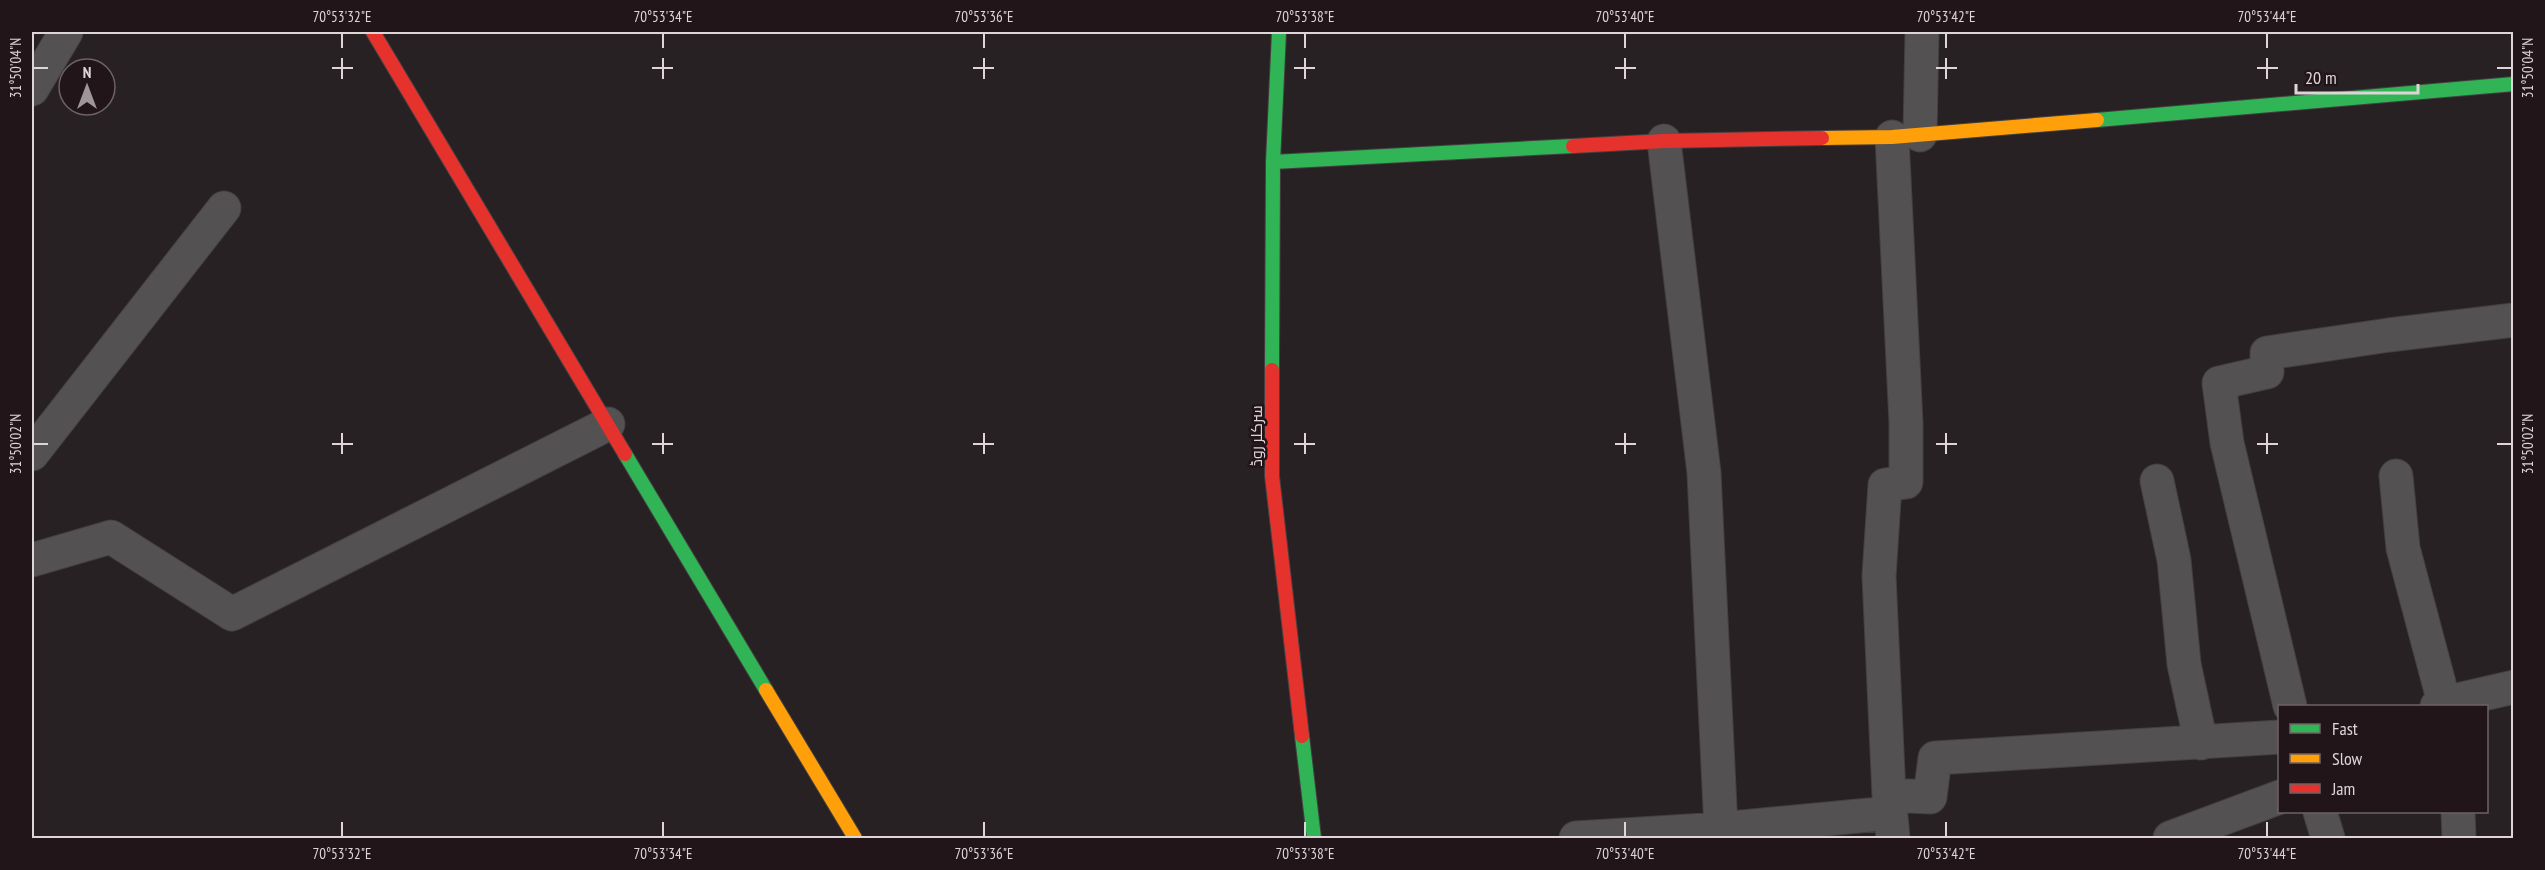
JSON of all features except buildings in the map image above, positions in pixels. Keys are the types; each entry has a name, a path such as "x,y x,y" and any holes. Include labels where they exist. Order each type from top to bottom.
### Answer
{"street":[{"path":"32,89 66,32"},
{"path":"373,32 855,838"},
{"name":"سرکلر روڈ","path":"1279,32 1274,162 1272,476 1314,838"},
{"path":"1890,815 1880,565 1885,485 1906,482 1906,136 1922,32"},
{"path":"1274,162 1665,141 1906,136 2514,84"},
{"path":"1665,141 1704,473 1721,830"},
{"path":"32,454 224,208"},
{"path":"2290,705 2227,442 2220,383 2267,372 2267,353 2389,335 2514,321"},
{"path":"32,560 111,537 232,614 608,424"},
{"path":"2396,476 2403,548 2442,705 2514,687"},
{"path":"2157,481 2174,560 2184,664 2201,743"},
{"path":"1576,838 1668,836 1890,815 1930,797 1935,758 2278,737"},
{"path":"2170,838 2278,798"},
{"path":"2458,813 2459,838"}],"traffic: fast":[{"path":"1272,370 1273,162 1279,32"},
{"path":"2097,120 2514,84"},
{"path":"1273,162 1573,146"},
{"path":"625,454 766,690"},
{"path":"1302,736 1314,838"}],"traffic: slow":[{"path":"1822,138 1892,137 2097,120"},
{"path":"766,690 855,838"}],"traffic: jam":[{"path":"373,32 625,454"},
{"path":"1573,146 1664,141 1822,138"},
{"path":"1272,370 1272,476 1302,736"}]}
